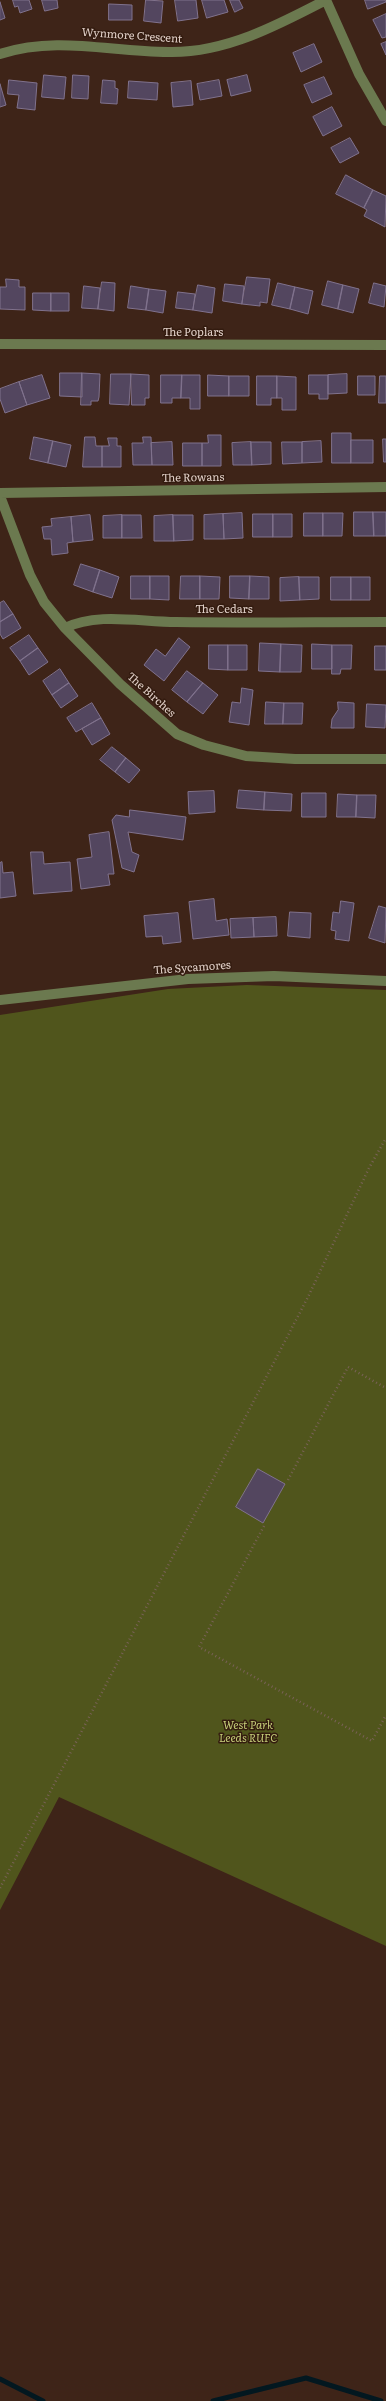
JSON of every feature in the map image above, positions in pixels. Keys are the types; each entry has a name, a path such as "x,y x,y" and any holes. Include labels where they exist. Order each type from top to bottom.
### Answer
{"street":[{"name":"Wynmore Crescent","path":"0,54 40,46 72,44 171,52 195,51 255,35 326,0"},
{"path":"326,0 359,74 386,121"},
{"name":"The Poplars","path":"0,344 386,346"},
{"name":"The Rowans","path":"0,494 386,487"},
{"name":"The Birches","path":"0,494 30,575 44,602 65,628 158,718 177,734 204,745 246,756 295,759 386,759"},
{"name":"The Cedars","path":"65,628 79,621 99,620 175,622 386,622"},
{"name":"The Sycamores","path":"0,1000 196,979 274,976 386,981"}],"path":[{"path":"0,1888 308,1297 369,1168 386,1138"},
{"path":"288,1480 348,1367 386,1388"},
{"path":"264,1526 199,1647 372,1741 386,1715"}],"green space":[{"name":"West Park Leeds RUFC","path":"247,985 386,990 386,1946 59,1797 0,1910 0,1015 168,989"}],"building":[{"path":"13,0 29,0 32,9 20,13 18,6 15,7"},
{"path":"42,0 57,0 58,8 45,11"},
{"path":"146,0 163,1 161,23 144,21"},
{"path":"175,0 196,0 198,18 178,21"},
{"path":"202,0 224,0 228,12 207,18"},
{"path":"230,0 239,0 243,8 235,12"},
{"path":"365,0 385,0 386,2 368,9"},
{"path":"0,2 5,18 0,20"},
{"path":"109,4 132,5 132,20 109,20"},
{"path":"386,14 386,37 382,38 373,20"},
{"path":"386,42 386,55 381,44"},
{"path":"314,44 322,62 301,72 293,53"},
{"path":"44,75 66,77 64,99 42,97"},
{"path":"73,75 89,76 88,99 72,98"},
{"path":"247,75 251,91 231,96 227,80"},
{"path":"324,77 332,94 312,103 304,85"},
{"path":"9,80 37,83 35,110 17,108 19,95 8,94"},
{"path":"103,80 115,81 115,88 118,89 117,104 101,103"},
{"path":"219,80 222,96 200,100 197,84"},
{"path":"129,81 158,83 157,100 128,98"},
{"path":"191,81 193,105 173,107 171,83"},
{"path":"0,84 6,105 0,107"},
{"path":"332,107 342,126 323,136 313,117"},
{"path":"350,138 359,153 340,163 331,148"},
{"path":"346,175 373,190 364,208 336,194"},
{"path":"373,190 386,196 385,227 364,216 367,210 364,208"},
{"path":"247,277 270,279 267,303 260,302 260,306 242,304"},
{"path":"6,279 19,280 19,287 25,287 25,310 0,309 0,287 6,287"},
{"path":"328,281 343,285 338,309 322,305"},
{"path":"102,282 115,283 114,311 98,309"},
{"path":"278,283 295,287 290,309 272,305"},
{"path":"374,283 386,286 384,307 369,303"},
{"path":"225,284 244,286 242,304 223,301"},
{"path":"198,285 215,288 212,313 193,310"},
{"path":"343,285 359,289 353,313 338,309"},
{"path":"84,286 100,288 98,309 82,308"},
{"path":"131,286 149,289 146,310 128,308"},
{"path":"295,287 313,291 308,314 290,309"},
{"path":"149,289 166,291 163,313 146,310"},
{"path":"178,292 195,294 193,310 176,308"},
{"path":"33,293 51,293 51,311 33,310"},
{"path":"51,293 69,293 69,311 51,311"},
{"path":"60,373 82,373 82,397 60,396"},
{"path":"82,373 100,374 98,401 91,401 91,405 81,405"},
{"path":"111,374 131,374 129,405 110,404"},
{"path":"131,374 149,375 149,398 145,398 145,405 132,405"},
{"path":"347,374 347,393 328,394 328,375"},
{"path":"42,375 50,398 27,405 19,382"},
{"path":"161,375 182,375 181,398 172,398 172,403 161,403"},
{"path":"182,375 200,375 200,409 190,409 190,398 181,398"},
{"path":"208,375 229,376 229,396 208,396"},
{"path":"309,375 328,375 328,399 319,399 319,394 309,394"},
{"path":"229,376 249,376 249,396 229,396"},
{"path":"257,376 277,376 277,398 271,398 271,405 257,405"},
{"path":"277,376 296,377 296,410 282,410 282,398 277,398"},
{"path":"358,376 375,376 375,395 358,395"},
{"path":"380,376 386,376 386,403 379,403"},
{"path":"19,382 27,405 5,413 0,399 0,389"},
{"path":"332,433 351,433 351,463 332,463"},
{"path":"208,435 221,435 221,466 202,466 202,443 208,443"},
{"path":"34,437 53,441 48,463 30,459"},
{"path":"85,437 95,437 96,446 102,446 102,467 83,467"},
{"path":"143,437 151,437 152,465 133,465 132,443 143,443"},
{"path":"108,438 117,438 117,446 121,446 121,467 102,467 102,446 109,446"},
{"path":"383,439 386,439 386,462 384,462"},
{"path":"351,440 373,440 373,463 351,463"},
{"path":"53,441 71,445 66,467 48,463"},
{"path":"321,441 322,462 302,463 302,442"},
{"path":"172,442 173,465 152,465 151,443"},
{"path":"251,442 271,442 271,464 252,465"},
{"path":"251,442 252,465 233,465 232,443"},
{"path":"282,442 302,442 302,463 283,464"},
{"path":"183,443 202,443 202,466 183,466"},
{"path":"354,512 373,512 374,536 354,536"},
{"path":"373,512 386,512 386,536 374,536"},
{"path":"242,513 243,538 224,539 223,514"},
{"path":"304,513 323,513 323,536 304,536"},
{"path":"323,513 343,513 342,536 323,536"},
{"path":"223,514 224,539 204,539 204,515"},
{"path":"253,514 273,514 273,537 253,537"},
{"path":"273,514 292,514 292,537 273,537"},
{"path":"90,515 93,540 73,542 71,517"},
{"path":"122,515 122,538 103,538 103,516"},
{"path":"122,515 141,515 142,538 122,538"},
{"path":"173,515 174,541 154,541 154,516"},
{"path":"173,515 193,515 193,540 174,541"},
{"path":"71,517 73,542 67,543 68,553 52,555 51,539 44,539 42,527 52,526 51,519"},
{"path":"81,564 100,570 93,592 74,585"},
{"path":"100,570 119,577 112,598 93,592"},
{"path":"131,576 150,576 150,599 131,599"},
{"path":"150,576 169,576 169,600 150,599"},
{"path":"181,576 200,576 200,599 180,599"},
{"path":"200,576 220,577 219,599 200,599"},
{"path":"230,576 250,576 249,599 230,598"},
{"path":"250,576 269,577 269,599 249,599"},
{"path":"299,577 319,577 319,599 300,600"},
{"path":"299,577 300,600 280,601 280,578"},
{"path":"331,577 351,577 351,600 331,600"},
{"path":"351,577 370,577 370,600 351,600"},
{"path":"4,601 13,614 0,622 0,603"},
{"path":"13,614 21,628 3,639 0,634 0,622"},
{"path":"29,635 38,648 20,661 10,648"},
{"path":"179,638 190,647 164,681 144,665 156,649 165,656"},
{"path":"260,643 281,644 280,672 259,671"},
{"path":"281,644 302,645 301,672 280,672"},
{"path":"312,644 332,645 332,669 312,669"},
{"path":"209,645 228,645 228,670 209,669"},
{"path":"228,645 247,645 247,670 228,670"},
{"path":"332,645 352,645 351,669 341,669 340,674 332,674"},
{"path":"375,646 386,646 386,670 375,670"},
{"path":"38,648 48,662 29,675 20,661"},
{"path":"60,669 69,683 52,695 43,681"},
{"path":"187,671 203,683 187,702 172,690"},
{"path":"69,683 78,696 61,708 52,695"},
{"path":"203,683 218,695 203,714 187,702"},
{"path":"242,688 253,690 249,725 229,722 232,702 240,703"},
{"path":"266,702 284,703 283,724 265,724"},
{"path":"338,702 354,703 354,728 331,728 332,719 338,710"},
{"path":"92,703 101,718 76,732 67,718"},
{"path":"284,703 303,703 302,724 283,724"},
{"path":"367,704 386,705 385,728 366,727"},
{"path":"101,718 110,734 92,745 82,729"},
{"path":"112,747 126,758 115,772 100,760"},
{"path":"126,758 140,770 129,783 115,772"},
{"path":"239,790 265,792 264,810 237,808"},
{"path":"214,791 215,812 189,814 188,792"},
{"path":"265,792 292,794 291,811 264,810"},
{"path":"302,793 326,793 326,817 302,817"},
{"path":"338,794 357,795 356,817 337,817"},
{"path":"357,795 376,795 375,818 356,817"},
{"path":"130,810 186,817 183,840 128,832 132,852 139,855 134,872 122,868 112,820 116,815 129,817"},
{"path":"109,832 114,874 108,874 110,885 81,889 77,859 92,857 89,835"},
{"path":"31,852 43,852 44,864 70,862 72,891 34,894"},
{"path":"2,862 3,873 13,872 16,896 0,898 0,863"},
{"path":"214,899 216,921 227,919 229,935 193,939 189,902"},
{"path":"341,901 354,903 349,941 335,939 336,931 331,930 333,912 339,913"},
{"path":"379,906 386,908 385,943 369,938"},
{"path":"290,912 311,913 310,938 288,936"},
{"path":"178,913 181,942 163,944 162,936 146,937 144,916"},
{"path":"276,917 277,936 254,937 253,918"},
{"path":"253,918 254,937 231,938 230,919"},
{"path":"258,1469 285,1484 263,1523 236,1507"}],"waterway":[{"path":"213,2401 306,2378 381,2401"},
{"path":"0,2379 43,2401"}]}
